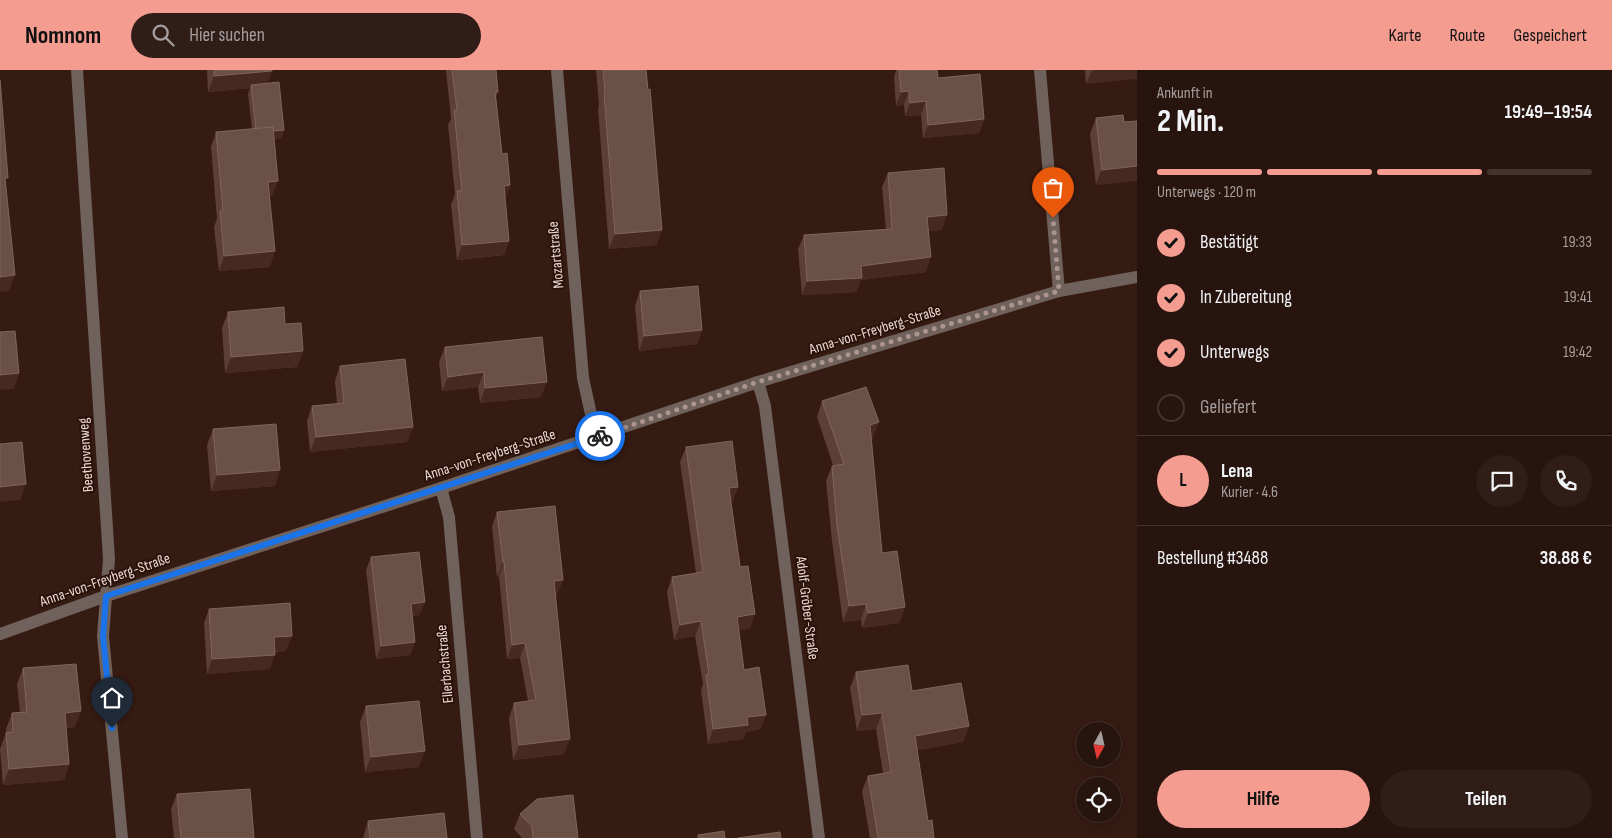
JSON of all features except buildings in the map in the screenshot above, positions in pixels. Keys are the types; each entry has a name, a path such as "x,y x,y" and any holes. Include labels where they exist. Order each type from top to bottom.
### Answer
{"street":[{"name":"Beethovenweg","path":"77,70 109,560 103,636 122,838"},
{"name":"Mozartstraße","path":"557,70 583,378 596,437"},
{"path":"1040,70 1059,291"},
{"name":"Anna-von-Freyberg-Straße","path":"0,634 106,596 441,488 758,382 1059,291 1137,277"},
{"name":"Adolf-Gröber-Straße","path":"758,382 765,406 819,838"},
{"name":"Ellerbachstraße","path":"441,488 448,517 477,838"}],"way so far":[{"path":"600,436 758,382 1059,291 1053,218"}],"route":[{"path":"112,728 103,636 106,596 600,436"}]}
